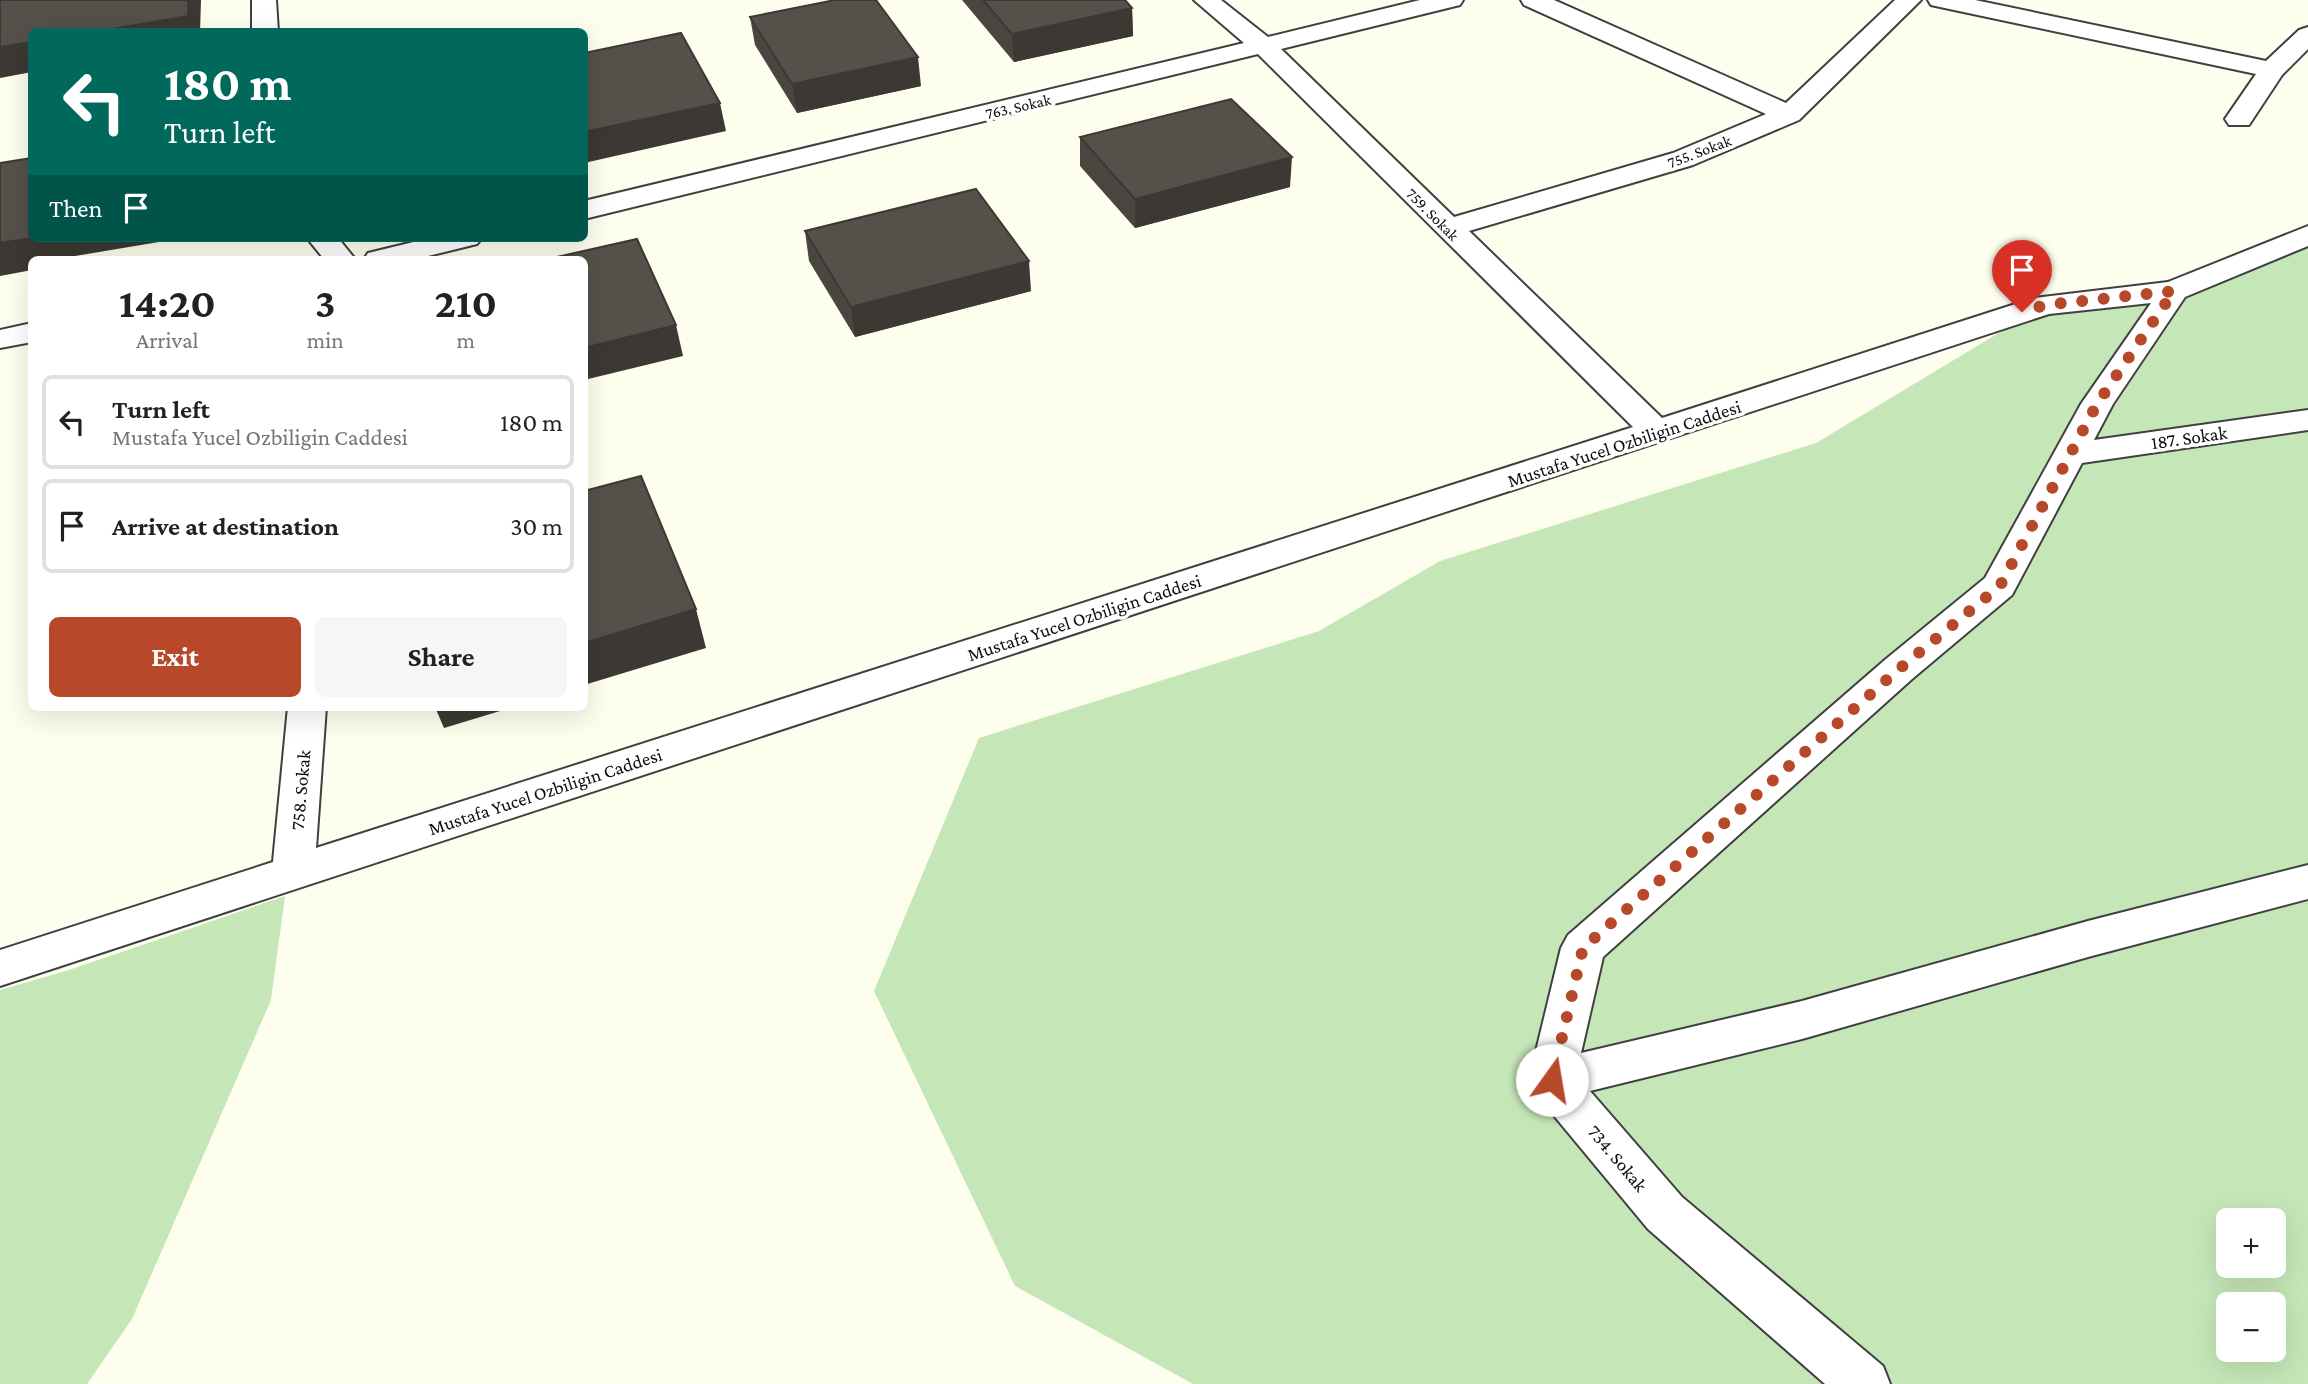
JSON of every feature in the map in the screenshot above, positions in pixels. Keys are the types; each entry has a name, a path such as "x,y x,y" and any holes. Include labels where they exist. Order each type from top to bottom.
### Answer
{"street":[{"path":"264,0 265,28"},
{"name":"759. Sokak","path":"1206,0 1265,47 1658,433"},
{"name":"763. Sokak","path":"588,209 1451,0"},
{"path":"1533,0 1789,114"},
{"name":"755. Sokak","path":"1447,228 1683,159 1789,114 1909,0"},
{"path":"1940,0 2272,70"},
{"path":"2239,119 2272,70 2308,35"},
{"name":"Mustafa Yucel Ozbiligin Caddesi","path":"0,968 1658,433 2045,305 2174,291 2308,235"},
{"path":"326,242 338,256"},
{"path":"392,256 450,242"},
{"path":"2174,291 2097,404 2000,586 1899,669 1583,948 1552,1080 1802,1020 2088,939 2308,882"},
{"path":"0,339 28,333"},
{"name":"187. Sokak","path":"2071,454 2308,420"},
{"name":"758. Sokak","path":"293,873 307,711"},
{"name":"734. Sokak","path":"1552,1080 1665,1213 1864,1384"}],"green space":[{"path":"2308,235 2308,1384 1193,1384 1015,1286 874,991 979,738 1319,631 1440,561 1816,443 2045,305 2174,291"},
{"path":"285,896 271,1000 132,1319 87,1384 0,1384 0,990 69,970"}],"building":[{"path":"0,0 188,0 188,16 118,28 28,28 28,43 0,47"},
{"path":"835,0 876,0 918,57 792,84 750,17"},
{"path":"983,0 1125,0 1132,8 1012,34"},
{"path":"681,33 720,103 588,131 588,52"},
{"path":"1231,99 1292,157 1135,199 1080,137"},
{"path":"28,159 28,239 0,243 0,163"},
{"path":"976,189 1029,261 851,307 805,231"},
{"path":"637,239 676,325 588,347 588,256 561,256"},
{"path":"641,476 696,609 588,642 588,490"}],"route":[{"path":"1552,1080 1583,948 1899,669 2000,586 2097,404 2174,291 2045,305 2022,312"}]}
